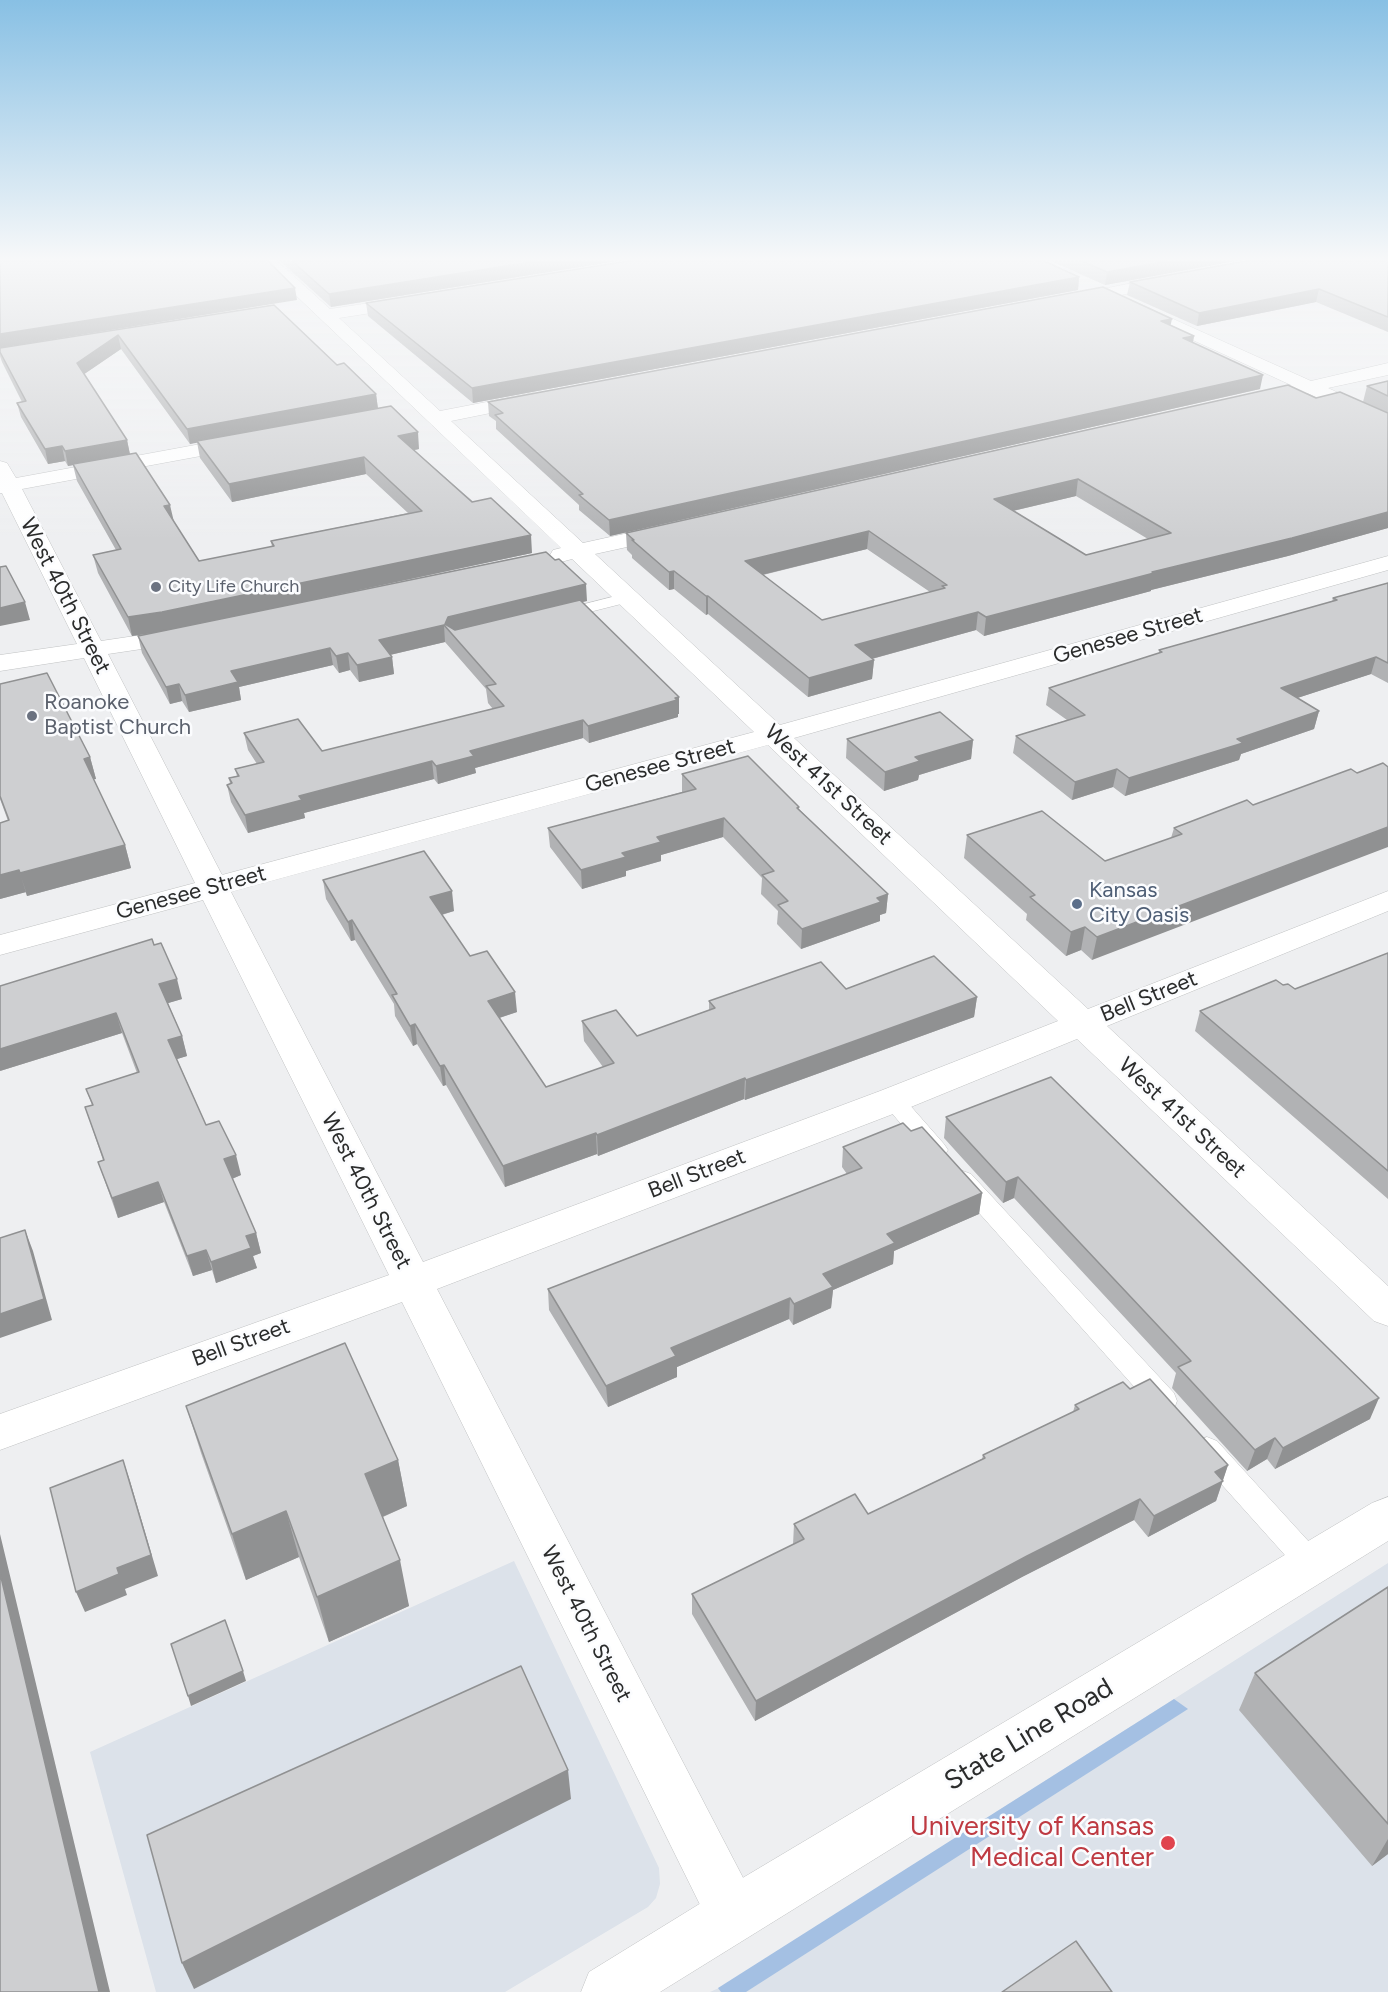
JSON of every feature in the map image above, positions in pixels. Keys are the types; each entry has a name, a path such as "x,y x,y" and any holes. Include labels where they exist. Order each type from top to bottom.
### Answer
{"street":[{"name":"West 41st Street","path":"364,354 421,413 578,552 776,735 1388,1310"},
{"path":"1237,354 1388,423"},
{"path":"1232,404 1388,369"},
{"path":"421,413 547,397"},
{"path":"3,480 263,438"},
{"name":"West 40th Street","path":"3,480 93,651 733,1914"},
{"path":"541,560 695,525"},
{"name":"Genesee Street","path":"0,945 776,735 1388,563"},
{"path":"0,663 93,651 202,632"},
{"name":"Bell Street","path":"0,1432 412,1281 893,1100 1388,900"},
{"name":"State Line Road","path":"609,1992 733,1914 1388,1517"}],"lane":[{"path":"550,616 628,598"},
{"path":"893,1100 1311,1564"}],"shaded area":[{"path":"514,1561 659,1868 660,1884 656,1898 648,1907 505,1992 156,1992 90,1752"},
{"name":"University of Kansas Medical Center","path":"1388,1563 1388,1992 710,1992 721,1987"},
{"path":"1174,1699 1188,1709 746,1992 721,1992 718,1988"}],"building":[{"path":"1,354 90,354 77,363 127,440 65,451 62,446 45,449 17,403 26,401"},
{"path":"132,354 325,354 337,365 344,363 376,394 187,429"},
{"path":"430,354 658,354 472,388"},
{"path":"745,354 1218,354 1263,375 609,520 579,495 583,494 495,415 503,413 488,402"},
{"path":"1388,381 1388,396 1367,386"},
{"path":"1288,385 1316,398 1340,392 1388,413 1388,512 986,617 978,612 855,645 874,660 809,678 708,596 674,571 669,572 626,533","holes":["1078,479 1171,533 1086,555 994,499","869,531 947,585 942,586 945,588 822,620 745,561"]},
{"path":"391,406 418,432 398,436 472,502 491,498 531,535 162,612 128,617 93,555 121,549 73,464 136,453 170,505 164,506 199,561 274,546 271,541 422,511 364,457 229,484 197,441"},
{"path":"546,552 555,560 559,559 586,584 448,617 445,624 455,630 580,600 679,697 675,698 677,700 588,726 583,720 470,751 474,756 436,766 432,761 299,796 302,800 245,815 227,785 232,783 229,778 239,776 235,769 264,762 244,733 298,719 322,751 504,706 486,686 496,684 444,625 379,640 392,657 357,665 348,653 336,656 330,648 231,671 238,682 185,695 179,684 166,687 138,636"},
{"path":"6,566 25,602 0,608 0,567"},
{"path":"1388,583 1388,663 1376,657 1281,688 1319,711 1237,739 1243,743 1129,778 1117,769 1075,782 1016,736 1085,715 1049,688 1162,652 1159,650 1337,600 1333,598"},
{"path":"47,673 90,757 84,759 125,845 20,873 19,870 0,875 0,823 9,820 0,796 0,684"},
{"path":"940,712 973,740 915,757 920,761 885,772 847,739"},
{"path":"748,756 799,807 797,808 888,894 877,898 881,902 802,929 778,905 788,901 762,875 774,871 724,818 657,837 661,842 622,853 626,857 581,870 548,828 696,789 682,774"},
{"path":"1383,763 1388,767 1388,827 1097,937 1085,927 1071,932 1030,897 1035,895 967,835 1042,811 1105,861 1182,834 1174,828 1247,800 1253,805 1351,769 1357,773"},
{"path":"424,851 452,891 430,897 470,956 487,951 515,992 488,1001 546,1087 614,1063 582,1021 616,1010 637,1036 715,1008 709,1001 821,962 846,989 934,956 977,997 746,1080 745,1078 597,1135 596,1133 503,1166 444,1065 440,1066 415,1024 410,1026 392,995 397,994 352,920 348,922 323,880"},
{"path":"152,939 154,945 161,943 177,979 159,984 182,1036 168,1040 206,1125 219,1121 236,1155 224,1159 256,1233 246,1236 251,1248 211,1262 206,1250 187,1256 158,1182 112,1198 98,1162 104,1160 85,1107 93,1105 86,1089 139,1072 116,1013 0,1049 0,986"},
{"path":"1388,953 1388,1171 1200,1011 1276,980 1295,989"},
{"path":"1051,1077 1379,1398 1283,1448 1275,1438 1255,1450 1178,1367 1191,1361 1018,1177 1006,1182 946,1117"},
{"path":"903,1123 911,1131 922,1127 982,1193 887,1234 895,1243 823,1274 833,1287 794,1304 790,1298 671,1348 676,1356 606,1386 548,1289 862,1168 843,1147"},
{"path":"25,1230 44,1299 0,1314 0,1238"},
{"path":"345,1343 398,1460 365,1474 400,1560 317,1597 286,1511 232,1534 186,1406"},
{"path":"1150,1379 1228,1465 1215,1472 1223,1481 1154,1516 1140,1499 1027,1556 756,1701 692,1594 804,1539 794,1524 855,1494 868,1514 985,1458 983,1455 1079,1409 1075,1405 1123,1382 1130,1389"},
{"path":"123,1460 151,1555 117,1568 119,1574 76,1592 50,1488"},
{"path":"0,1573 99,1992 0,1992"},
{"path":"1388,1587 1388,1824 1255,1673"},
{"path":"225,1620 243,1671 188,1696 171,1644"},
{"path":"521,1666 568,1770 182,1963 147,1835"},
{"path":"1076,1941 1112,1992 1002,1992"}],"place":[{"name":"City Life Church","path":"156,587"},
{"name":"Roanoke Baptist Church","path":"32,716"},
{"name":"Kansas City Oasis","path":"1077,904"},
{"name":"University of Kansas Medical Center","path":"1168,1843"}]}
